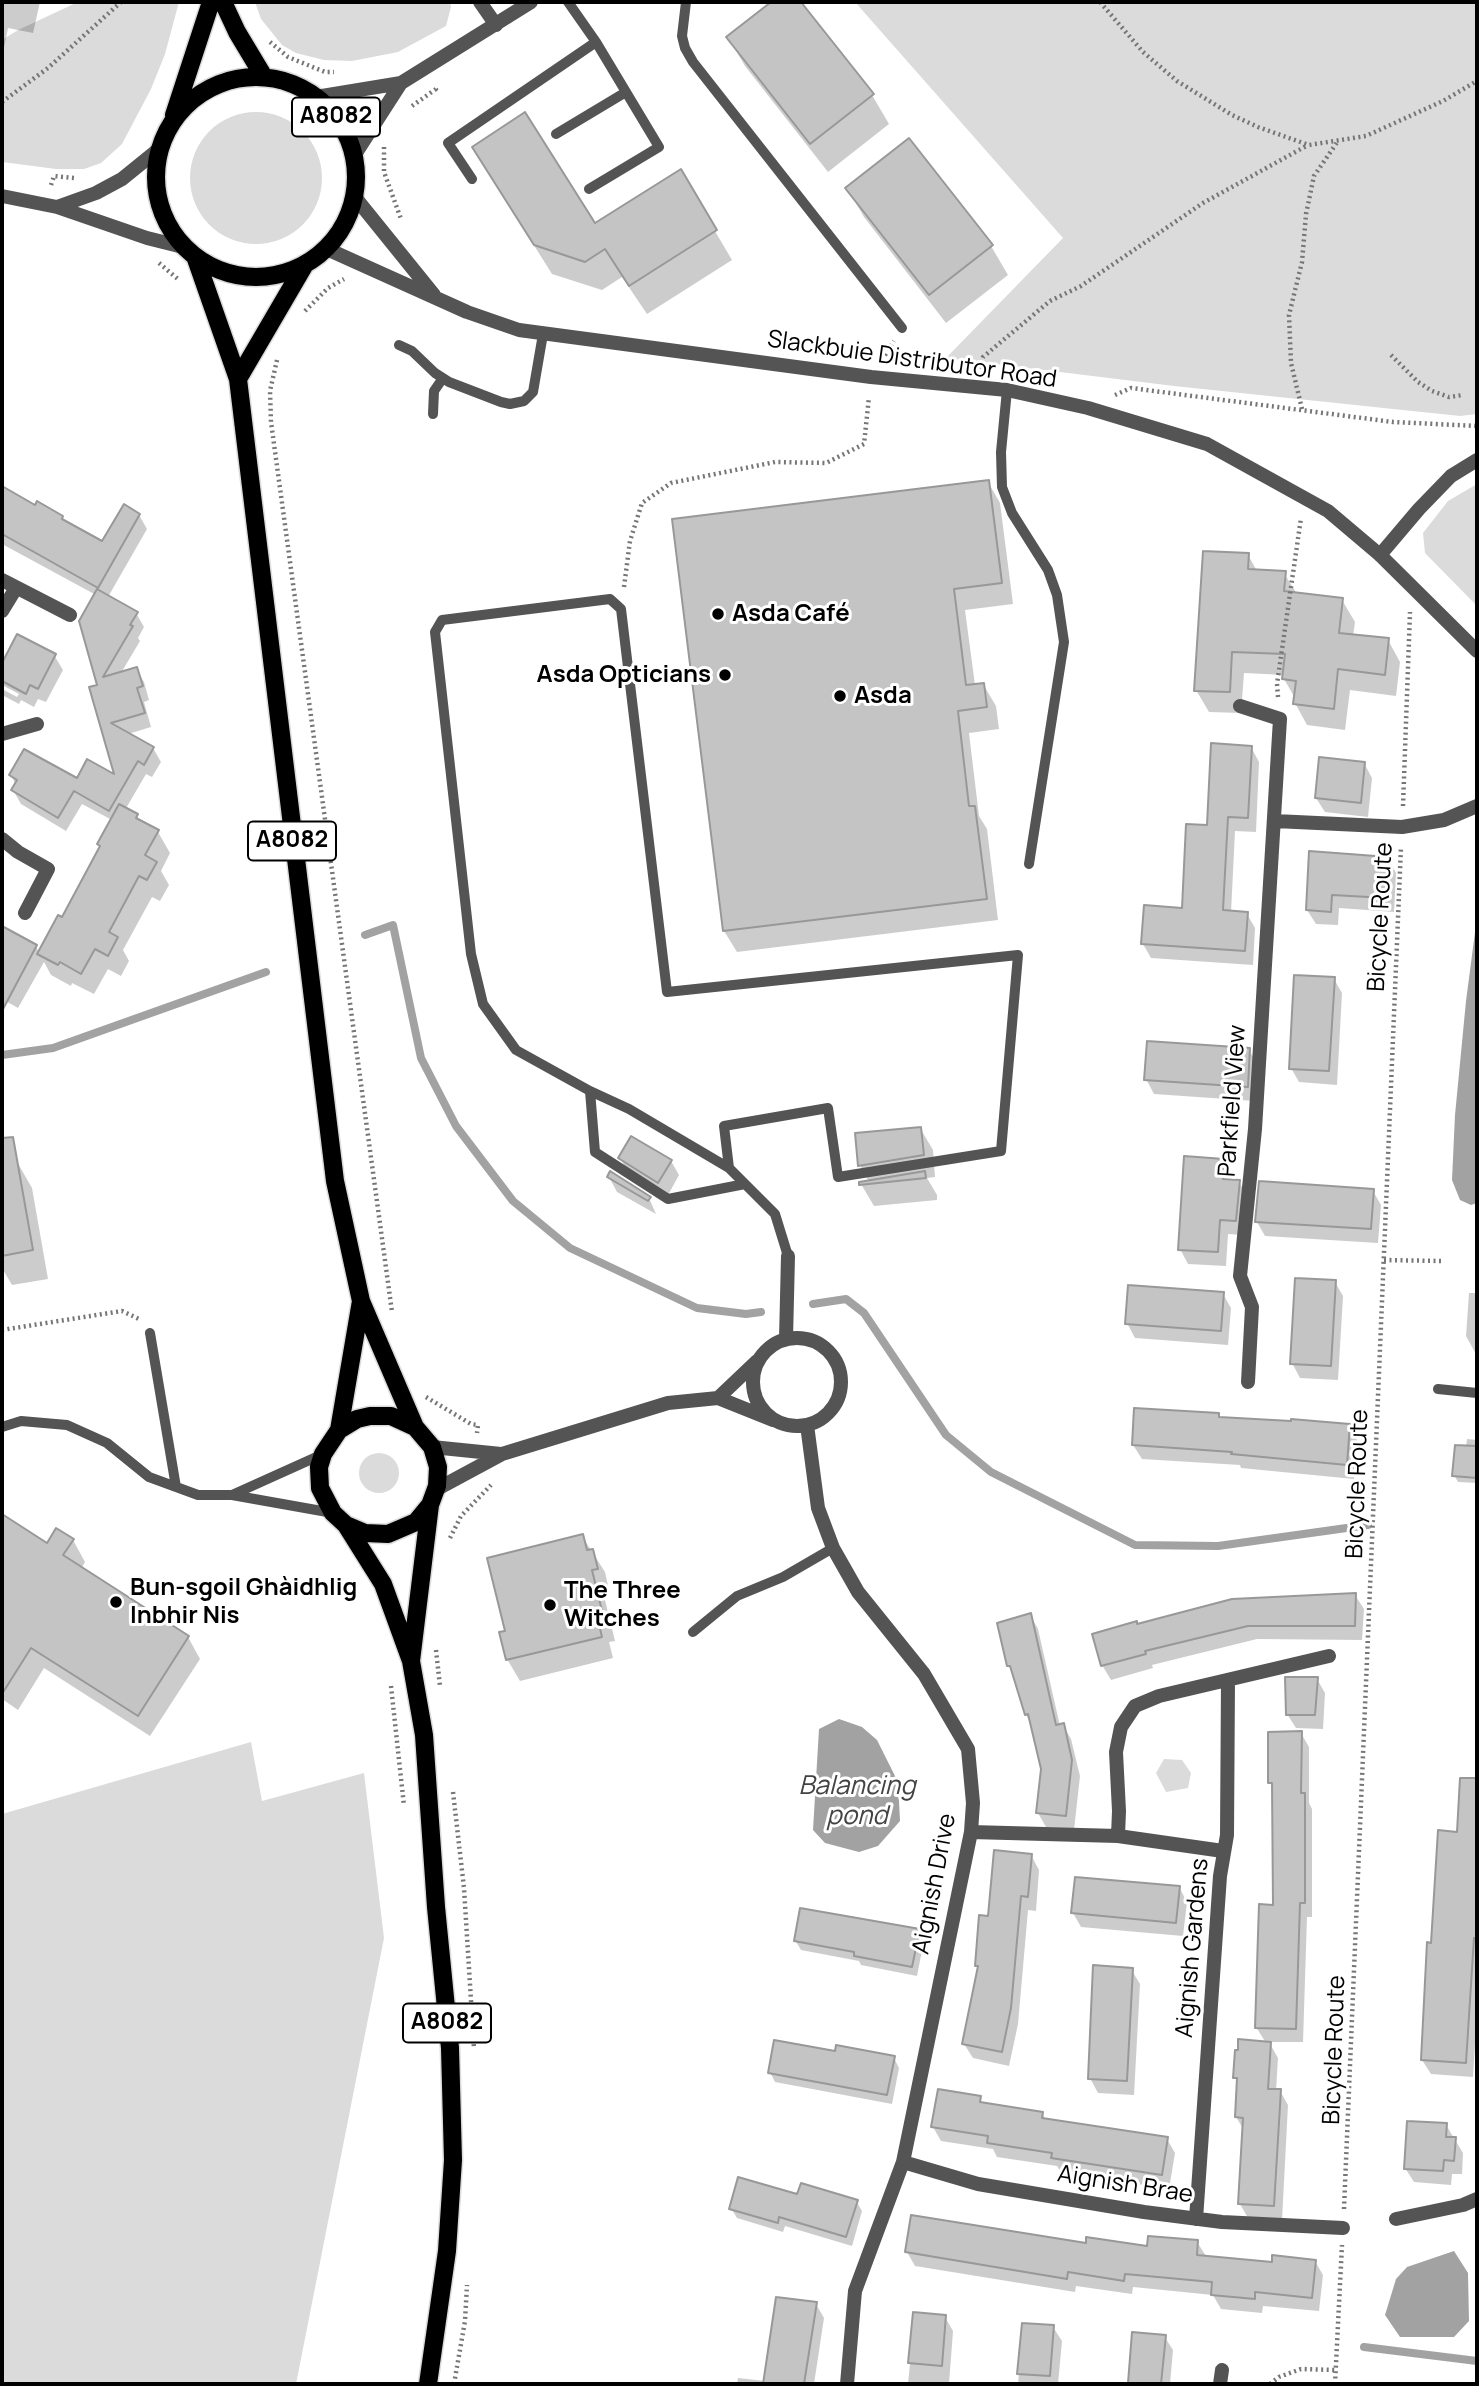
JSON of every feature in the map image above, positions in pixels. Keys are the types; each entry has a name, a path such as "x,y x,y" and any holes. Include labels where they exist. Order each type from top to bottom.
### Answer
{"main road":[{"name":"A8082","path":"211,2 172,122 159,149 155,184 163,218 189,253 238,379 335,1181 361,1301 415,1427 432,1447 438,1467 411,1661"},
{"name":"A8082","path":"223,2 237,32 264,77"},
{"name":"A8082","path":"172,122 189,102 212,87 238,79 264,77 292,83 316,97 340,124 354,156 355,196 345,225 327,249 304,266 277,276 249,278 221,272 189,253"},
{"name":"A8082","path":"238,379 304,266"},
{"name":"A8082","path":"361,1301 339,1430 323,1454 319,1467 320,1488 383,1584 411,1661 424,1735 436,1907 450,2048 453,2160 447,2238 428,2384"},
{"path":"339,1430 357,1419 370,1416 391,1416 415,1427"},
{"path":"339,1519 365,1533 388,1534 416,1522 434,1497"}],"street":[{"path":"481,2 496,25"},
{"path":"316,97 401,83 531,2"},
{"path":"354,156 401,83"},
{"path":"57,207 96,193 122,179 159,149"},
{"path":"2,196 57,207 189,253"},
{"path":"355,196 437,299"},
{"name":"Slackbuie Distributor Road","path":"327,249 437,299 519,330 871,377 1007,390 1088,408 1207,444 1328,511 1411,584 1477,651"},
{"path":"1380,555 1451,476 1477,460"},
{"path":"2,580 70,615"},
{"path":"2,611 16,588"},
{"path":"1240,706 1280,719"},
{"name":"Parkfield View","path":"1248,1382 1252,1307 1240,1276 1255,1129 1280,719"},
{"path":"2,734 37,724"},
{"path":"1275,821 1402,827 1444,820 1477,806"},
{"path":"2,839 18,852 48,869 25,913"},
{"path":"786,1339 788,1256"},
{"path":"432,1447 478,1459 668,1403 718,1398 784,1425 807,1425 820,1420 834,1405 841,1386 840,1372 835,1359 826,1348 814,1341 786,1339 766,1350 718,1398"},
{"path":"759,1359 753,1372 752,1386 763,1411 773,1420"},
{"name":"Aignish Drive","path":"807,1425 818,1508 833,1548 858,1592 924,1674 968,1749 974,1803 971,1832 903,2162 855,2291 848,2384"},
{"path":"434,1497 478,1459"},
{"path":"1118,1836 1116,1752 1121,1727 1135,1706 1160,1696 1328,1656"},
{"name":"Aignish Gardens","path":"1196,2219 1223,1851 1227,1835 1228,1680"},
{"path":"971,1832 1118,1836 1223,1851"},
{"name":"Aignish Brae","path":"903,2162 978,2184 1196,2219 1343,2228"},
{"path":"1396,2220 1463,2205 1477,2199"}],"lane":[{"path":"568,2 596,42 659,147 589,190"},
{"path":"686,2 682,36 693,62 902,328"},
{"path":"472,179 448,144 596,42"},
{"path":"556,134 626,92"},
{"path":"399,345 412,351 443,378 510,404 524,401 535,387 543,334"},
{"path":"433,414 434,391 443,378"},
{"path":"1007,390 1000,469 1002,487 1012,513 1048,570 1057,595 1064,642 1029,864"},
{"path":"729,1168 724,1126 828,1108 838,1178 1001,1151 1018,955 667,992 621,609 610,599 442,620 435,632 471,954 483,1004 516,1050 629,1109 729,1168 775,1214 788,1256"},
{"path":"590,1091 594,1152 668,1199 745,1184"},
{"path":"150,1333 176,1487"},
{"path":"1437,1390 1477,1393"},
{"path":"2,1427 21,1421 67,1426 107,1443 149,1477 198,1495 232,1494 339,1519"},
{"path":"232,1494 323,1454"},
{"path":"693,1632 737,1596 783,1577 833,1548"}],"path":[{"path":"2,102 48,68 121,2"},
{"path":"1100,2 1143,52 1177,81 1232,115 1309,145"},
{"path":"268,40 288,57 325,72 336,72"},
{"path":"403,113 436,89 423,69"},
{"path":"973,387 983,357 1050,301 1081,286 1203,203 1309,145 1366,136 1443,101 1477,81"},
{"path":"385,139 384,172 408,233 392,243"},
{"path":"1302,409 1291,363 1289,315 1302,262 1306,214 1314,176 1338,140"},
{"path":"54,176 86,178"},
{"path":"156,261 184,285"},
{"path":"301,315 335,284 353,277 371,278 374,270"},
{"path":"621,609 630,541 642,503 671,483 775,462 826,463 864,444 871,377 902,328"},
{"path":"281,349 270,391 271,422 388,1295 394,1321"},
{"path":"1391,355 1418,382 1432,391 1449,397 1464,395"},
{"path":"1088,408 1131,387 1393,422 1477,426"},
{"path":"1280,719 1277,684 1298,543"},
{"name":"Bicycle Route","path":"1335,2384 1363,1796 1411,584"},
{"path":"1384,1260 1442,1261"},
{"path":"2,1330 122,1311 145,1323 150,1333"},
{"path":"419,1386 426,1396 449,1412 471,1424 478,1424 478,1459 492,1484 461,1516 446,1550"},
{"path":"436,1644 442,1697"},
{"path":"390,1680 405,1815"},
{"path":"451,1779 464,1888 474,2057"},
{"path":"454,2384 466,2321 467,2279"},
{"path":"1270,2384 1279,2377 1301,2369 1336,2370"}],"shaded area":[{"path":"78,2 179,2 165,54 151,89 122,144 101,163 84,169 56,169 2,162 2,40"},
{"path":"255,2 450,2 451,7 446,26 398,52 352,61 324,60 296,53 282,45 261,19"},
{"path":"855,2 1477,2 1477,414 1460,416 1174,386 946,358 1063,238"},
{"path":"256,112 281,117 302,132 317,153 322,178 317,203 302,224 281,239 256,244 231,239 210,224 195,203 190,178 195,153 210,132 231,117"},
{"path":"1477,484 1477,606 1425,553 1423,533 1448,501"},
{"path":"379,1453 387,1454 393,1459 398,1465 398,1481 393,1487 387,1492 379,1493 371,1492 365,1487 360,1481 359,1473 360,1465 365,1459 371,1454"},
{"path":"251,1742 262,1801 364,1773 384,1938 296,2384 2,2384 2,1814"},
{"path":"1164,1759 1182,1760 1191,1773 1188,1788 1166,1792 1156,1773"}],"water":[{"path":"1477,917 1477,1203 1471,1205 1460,1200 1452,1180 1455,1115"},
{"name":"Balancing pond","path":"839,1719 862,1727 877,1740 898,1782 900,1821 878,1846 859,1852 825,1843 813,1830 819,1729"},
{"path":"1454,2251 1468,2273 1469,2321 1454,2337 1400,2337 1385,2315 1396,2279 1407,2267"}],"building":[{"path":"771,2 801,2 874,94 810,144 726,37"},
{"path":"525,112 595,223 681,169 717,230 629,286 605,249 585,262 534,245 472,147"},
{"path":"909,138 993,245 929,295 845,188"},
{"name":"Asda","path":"989,480 1002,583 954,589 966,685 984,683 987,707 958,711 969,806 975,806 987,899 723,931 672,519"},
{"path":"2,486 35,505 37,501 63,516 62,519 102,541 124,504 140,514 98,588 2,534"},
{"path":"1203,551 1249,553 1248,569 1286,571 1284,591 1343,598 1339,633 1389,638 1385,675 1338,669 1334,709 1293,704 1296,681 1282,679 1285,654 1232,652 1230,692 1194,691"},
{"path":"97,589 138,612 130,625 133,626 103,677 137,667 143,686 137,688 145,713 111,723 154,747 144,765 138,761 109,811 74,791 58,818 11,790 17,780 9,775 24,749 77,778 87,759 114,774 89,687 97,685 79,621"},
{"path":"17,634 56,654 38,689 30,685 26,694 2,681 2,663"},
{"path":"1211,743 1252,746 1248,818 1228,817 1223,910 1248,912 1245,951 1141,944 1144,905 1182,908 1186,824 1207,825"},
{"path":"1319,757 1365,762 1361,803 1315,798"},
{"path":"119,804 138,814 136,818 159,830 145,855 157,862 147,880 139,876 109,932 118,937 108,956 95,949 81,974 60,962 58,965 37,954 58,915 62,917"},
{"path":"1309,851 1389,857 1387,898 1332,895 1331,912 1306,910"},
{"path":"2,926 37,945 2,1011"},
{"path":"1294,975 1335,977 1329,1071 1289,1069"},
{"path":"1147,1041 1250,1048 1248,1087 1144,1080"},
{"path":"921,1127 924,1155 858,1166 855,1133"},
{"path":"631,1136 672,1160 658,1183 618,1158"},
{"path":"13,1137 33,1250 2,1256 2,1138"},
{"path":"1184,1156 1224,1159 1223,1179 1240,1180 1236,1221 1220,1220 1218,1252 1178,1250"},
{"path":"610,1171 651,1197 648,1201 607,1177"},
{"path":"925,1171 926,1178 859,1185 859,1182"},
{"path":"1259,1181 1374,1189 1371,1229 1255,1222"},
{"path":"1295,1278 1336,1280 1331,1366 1290,1364"},
{"path":"1128,1285 1224,1292 1221,1331 1125,1324"},
{"path":"1134,1408 1219,1413 1219,1417 1350,1424 1347,1465 1231,1454 1232,1452 1132,1445"},
{"path":"1455,1445 1477,1446 1477,1478 1452,1476"},
{"path":"2,1514 47,1543 56,1528 74,1539 63,1555 189,1636 138,1716 31,1648 2,1694"},
{"name":"The Three Witches","path":"583,1534 587,1550 593,1549 598,1569 592,1570 604,1619 598,1620 602,1637 506,1660 499,1632 505,1631 487,1558"},
{"path":"1356,1593 1355,1626 1248,1626 1145,1651 1146,1654 1101,1666 1092,1634 1232,1599"},
{"path":"1031,1613 1056,1725 1064,1723 1072,1760 1066,1816 1036,1813 1041,1769 1028,1714 1025,1715 1010,1666 1007,1666 997,1623"},
{"path":"1285,1677 1318,1677 1315,1715 1286,1715"},
{"path":"1302,1731 1305,1903 1300,1903 1296,2029 1255,2028 1259,1904 1273,1905 1272,1783 1268,1783 1268,1732"},
{"path":"1460,1778 1477,1778 1477,1938 1474,1938 1466,2063 1421,2060 1427,1942 1431,1943 1438,1830 1457,1832"},
{"path":"994,1850 1032,1854 1028,1897 1021,1896 1011,2008 1002,2052 962,2044 978,1966 975,1966 979,1915 988,1916"},
{"path":"1075,1877 1180,1886 1176,1923 1071,1913"},
{"path":"800,1908 920,1929 912,1967 854,1956 854,1952 794,1941"},
{"path":"1093,1965 1133,1968 1127,2081 1088,2079"},
{"path":"1238,2039 1271,2042 1268,2089 1281,2089 1274,2206 1238,2204 1243,2118 1235,2117 1237,2078 1233,2078"},
{"path":"774,2040 835,2051 836,2045 895,2056 887,2095 768,2073"},
{"path":"938,2089 981,2096 980,2102 1043,2112 1042,2118 1168,2137 1162,2175 1051,2158 1052,2153 987,2143 988,2136 931,2127"},
{"path":"1407,2121 1447,2123 1446,2137 1456,2137 1454,2161 1444,2160 1443,2171 1404,2169"},
{"path":"738,2177 797,2194 801,2183 858,2200 846,2237 779,2217 778,2223 729,2209"},
{"path":"911,2215 1086,2243 1086,2237 1147,2246 1148,2236 1198,2240 1197,2255 1272,2262 1272,2255 1316,2260 1312,2298 1255,2292 1255,2299 1211,2295 1212,2282 1125,2274 1124,2281 1068,2272 1067,2279 905,2252"},
{"path":"776,2297 817,2302 804,2384 763,2384"},
{"path":"913,2312 946,2315 942,2366 908,2363"},
{"path":"1022,2323 1054,2325 1050,2376 1017,2374"},
{"path":"1132,2332 1166,2335 1161,2384 1128,2383"}],"waterway":[{"path":"365,935 393,925 421,1058 456,1126 513,1201 570,1248 697,1308 746,1314 761,1312"},
{"path":"2,1055 53,1048 266,972"},
{"path":"813,1304 846,1299 864,1313 946,1435 991,1472 1135,1545 1218,1546 1368,1525"},
{"path":"1364,2347 1477,2361"}],"place":[{"name":"Asda Café","path":"718,614"},
{"name":"Asda Opticians","path":"725,675"},
{"name":"Asda","path":"840,696"},
{"name":"Bun-sgoil Ghàidhlig Inbhir Nis","path":"116,1602"},
{"name":"The Three Witches","path":"550,1605"}]}
